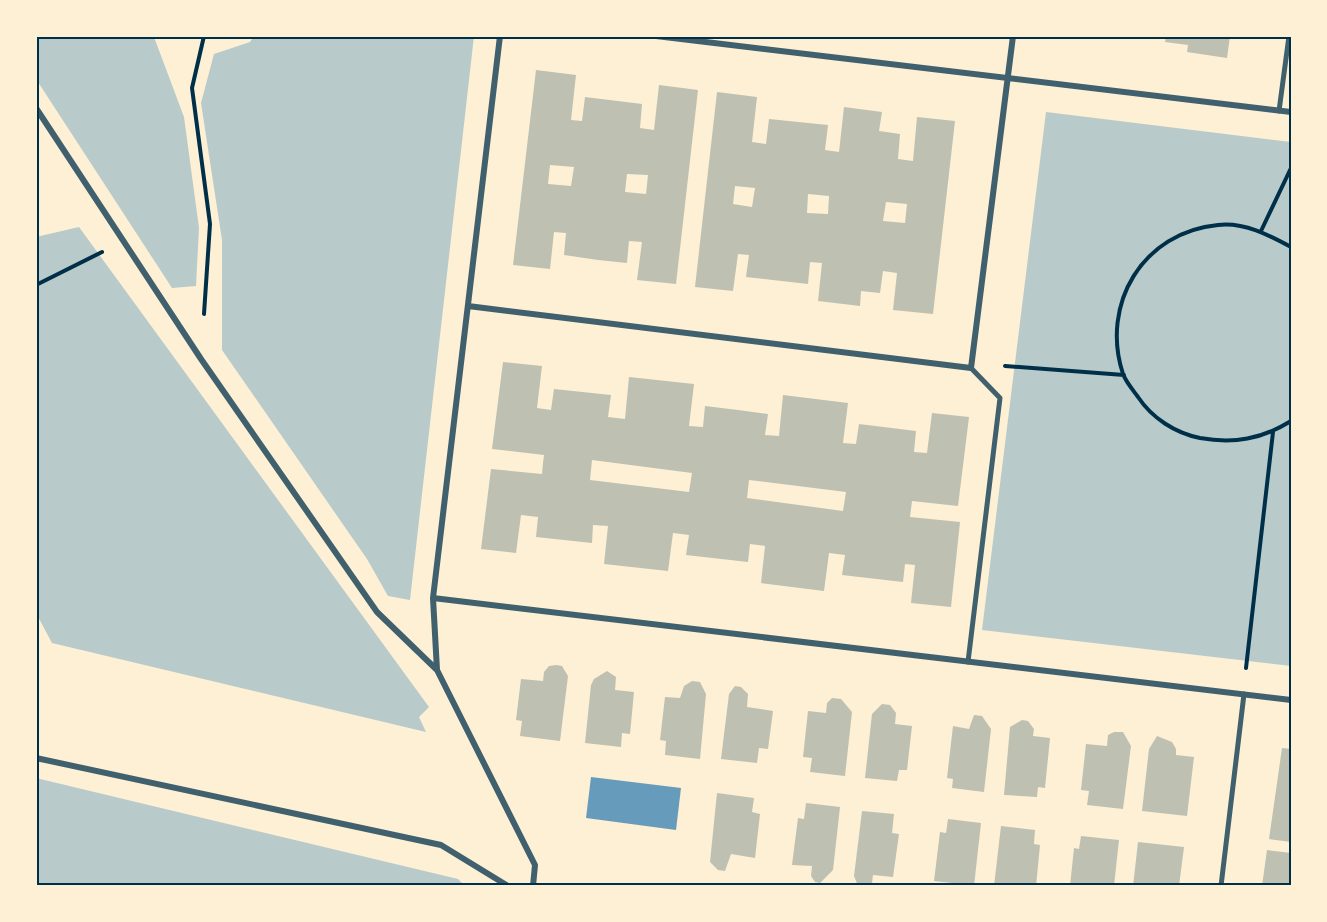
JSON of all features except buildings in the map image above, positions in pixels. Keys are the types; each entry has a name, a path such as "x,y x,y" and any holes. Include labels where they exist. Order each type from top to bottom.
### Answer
{"street":[{"path":"437,670 433,598 500,36"},
{"path":"656,36 1291,112"},
{"path":"971,368 1013,36"},
{"path":"1279,111 1289,36"},
{"path":"36,108 201,359 377,612 437,670 535,865 533,886"},
{"path":"468,306 971,368 1000,398 968,662"},
{"path":"433,598 1291,700"},
{"path":"1221,886 1244,694"},
{"path":"36,758 441,845 508,886"}],"path":[{"path":"201,359 210,224 192,88 204,36"},
{"path":"1261,231 1291,168"},
{"path":"1291,247 1261,231 1219,224 1179,234 1145,259 1123,294 1115,335 1124,375 1148,411 1184,435 1226,443 1273,432 1291,421"},
{"path":"36,285 123,240"},
{"path":"1004,366 1124,375"},
{"path":"1246,668 1273,432"}],"shaded area":[{"path":"36,36 154,37 184,117 199,228 196,286 172,288 36,79"},
{"path":"254,36 474,36 410,600 388,596 367,559 222,350 222,240 201,103 214,54 250,42"},
{"path":"1046,112 1291,142 1291,666 982,630"},
{"path":"79,227 429,707 419,717 426,732 52,643 36,613 36,237"},
{"path":"36,778 458,879 465,886 36,886"}],"water":[{"path":"591,777 681,788 676,830 586,818"}]}
